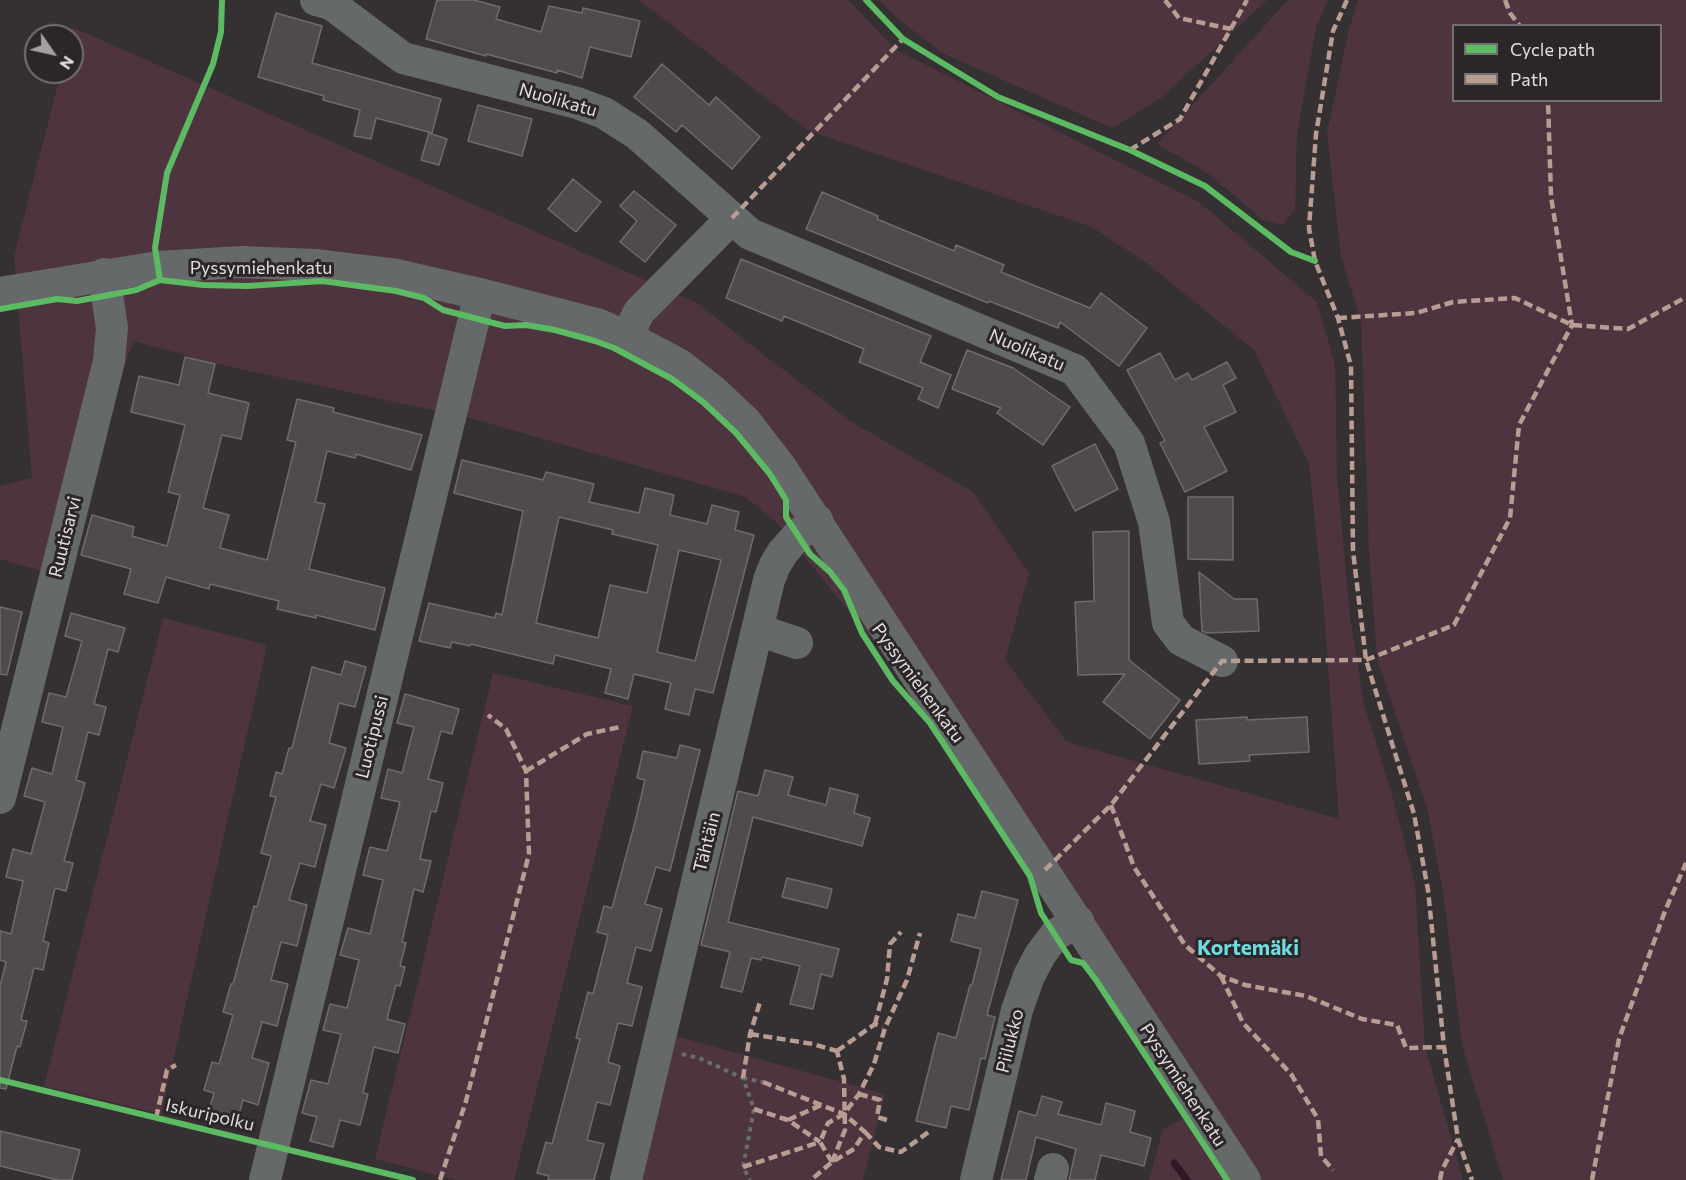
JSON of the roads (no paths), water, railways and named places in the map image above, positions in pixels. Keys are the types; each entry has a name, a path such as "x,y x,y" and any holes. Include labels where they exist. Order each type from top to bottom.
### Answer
{"street":[{"name":"Nuolikatu","path":"316,0 331,4 403,58 576,103 604,113 637,134 750,234 1075,370 1129,443 1154,522 1168,623 1181,640 1222,661"},
{"path":"627,337 639,312 732,218"},
{"name":"Pyssymiehenkatu","path":"0,293 104,274 158,267 242,262 315,265 397,275 600,325 680,366 712,390 738,414 780,466 1245,1180"},
{"name":"Ruutisarvi","path":"0,798 109,361 112,328 104,274"},
{"name":"Luotipussi","path":"265,1180 480,294"},
{"name":"Tähtäin","path":"626,1180 769,580 783,552 798,535 817,520"},
{"path":"758,630 797,643"},
{"name":"Piilukko","path":"976,1180 1017,1010 1029,976 1040,955 1055,935 1078,921"}],"waterway":[{"path":"1174,1163 1187,1180"}],"district":[{"name":"Kortemäki","path":"1248,948"}]}
